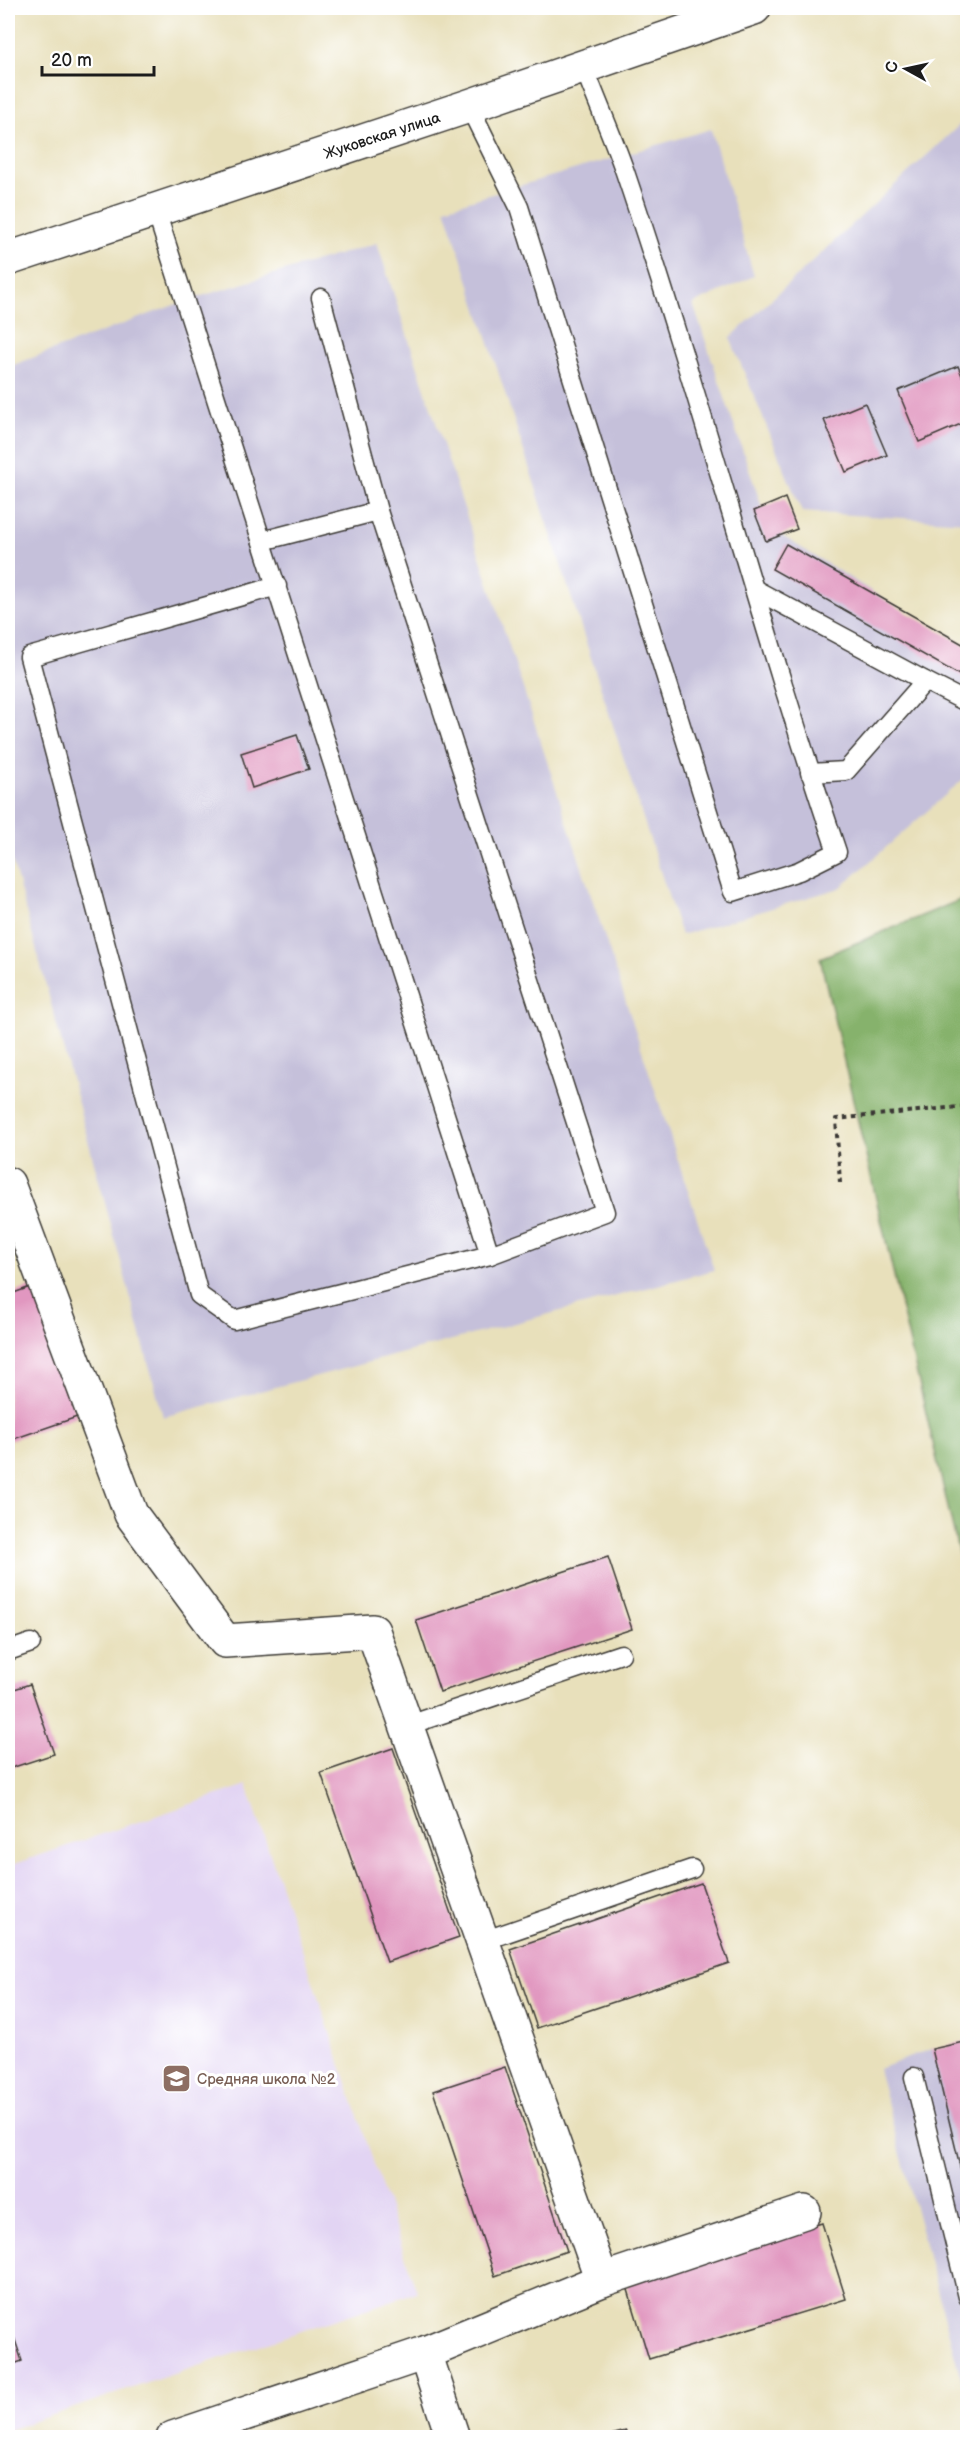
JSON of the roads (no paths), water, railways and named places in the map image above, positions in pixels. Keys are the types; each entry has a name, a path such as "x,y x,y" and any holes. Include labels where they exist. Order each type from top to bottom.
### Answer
{"street":[{"name":"Жуковская улица","path":"8,259 469,106 754,8"},
{"path":"8,1184 131,1514 225,1641 373,1631 602,2280"},
{"path":"172,2438 424,2353 602,2280 804,2212"},
{"path":"424,2353 453,2438"}],"lane":[{"path":"469,106 519,207 733,892 799,871 837,852 810,773 625,170 584,67"},
{"path":"156,211 490,1255"},
{"path":"277,586 29,657 199,1295 234,1320 490,1255 605,1212 378,511 321,298"},
{"path":"262,541 378,511"},
{"path":"754,589 968,703"},
{"path":"810,773 846,771 925,681"},
{"path":"8,1651 31,1643"},
{"path":"406,1726 621,1654"},
{"path":"483,1941 692,1869"},
{"path":"914,2077 968,2297"}],"place":[{"name":"Средняя школа №2","path":"176,2079"}]}
